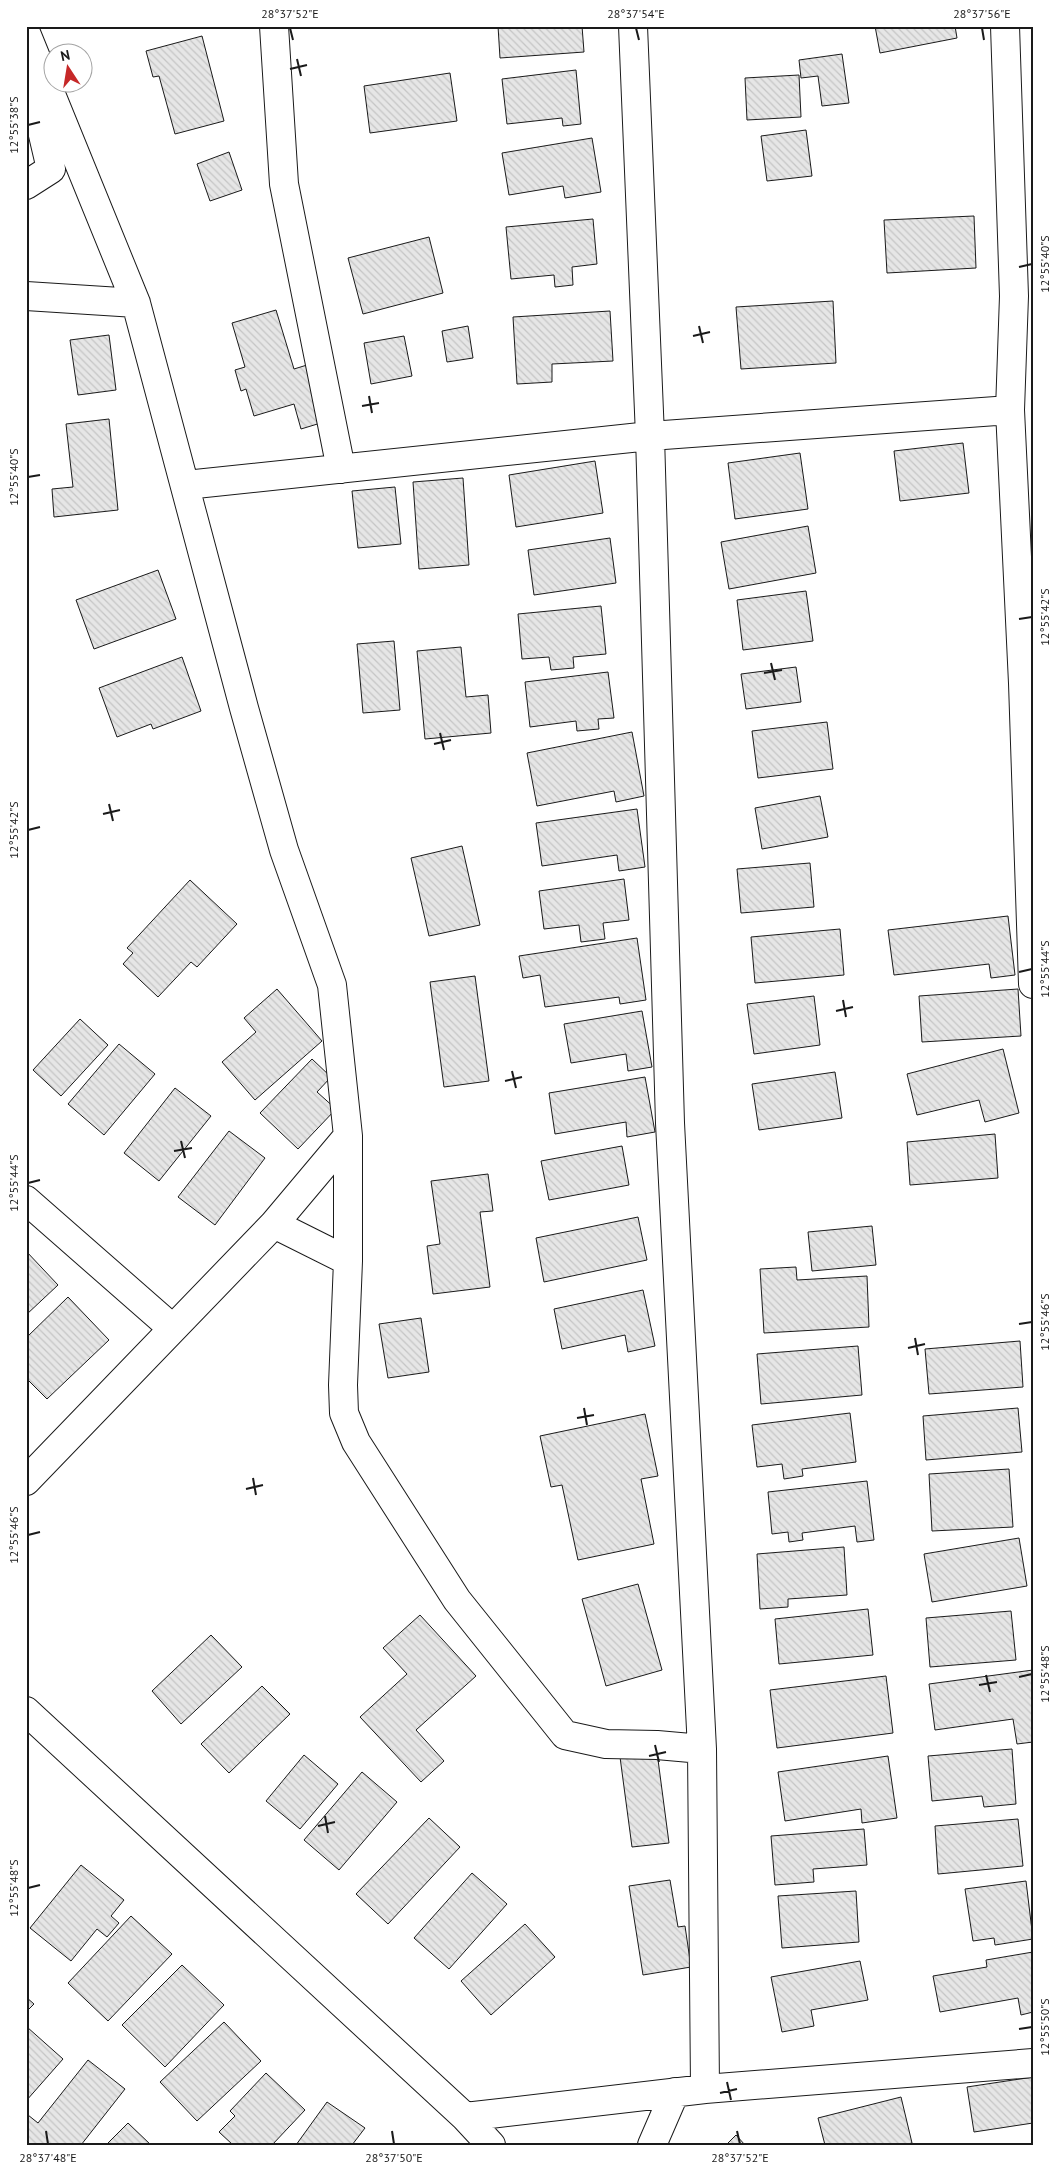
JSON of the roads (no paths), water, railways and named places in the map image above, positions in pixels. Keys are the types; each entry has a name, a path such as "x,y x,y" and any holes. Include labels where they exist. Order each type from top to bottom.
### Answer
{"street":[{"path":"274,26 284,184 341,470"},
{"path":"633,26 650,436 670,1124 702,1749 705,2089"},
{"path":"1005,26 1023,296 1010,410 1028,683 1033,984"},
{"path":"26,33 136,303 244,708 284,850 332,985 348,1136 348,1261 343,1385 344,1413 356,1442 457,1600 565,1735 606,1744 656,1745 702,1749"},
{"path":"26,61 51,169 26,185"},
{"path":"26,296 136,303"},
{"path":"186,485 650,436 1010,410"},
{"path":"26,1481 274,1224 348,1136"},
{"path":"26,1200 172,1328"},
{"path":"274,1224 348,1261"},
{"path":"26,1711 465,2117 491,2145"},
{"path":"465,2117 705,2089 1033,2063"},
{"path":"652,2145 676,2092"}]}
